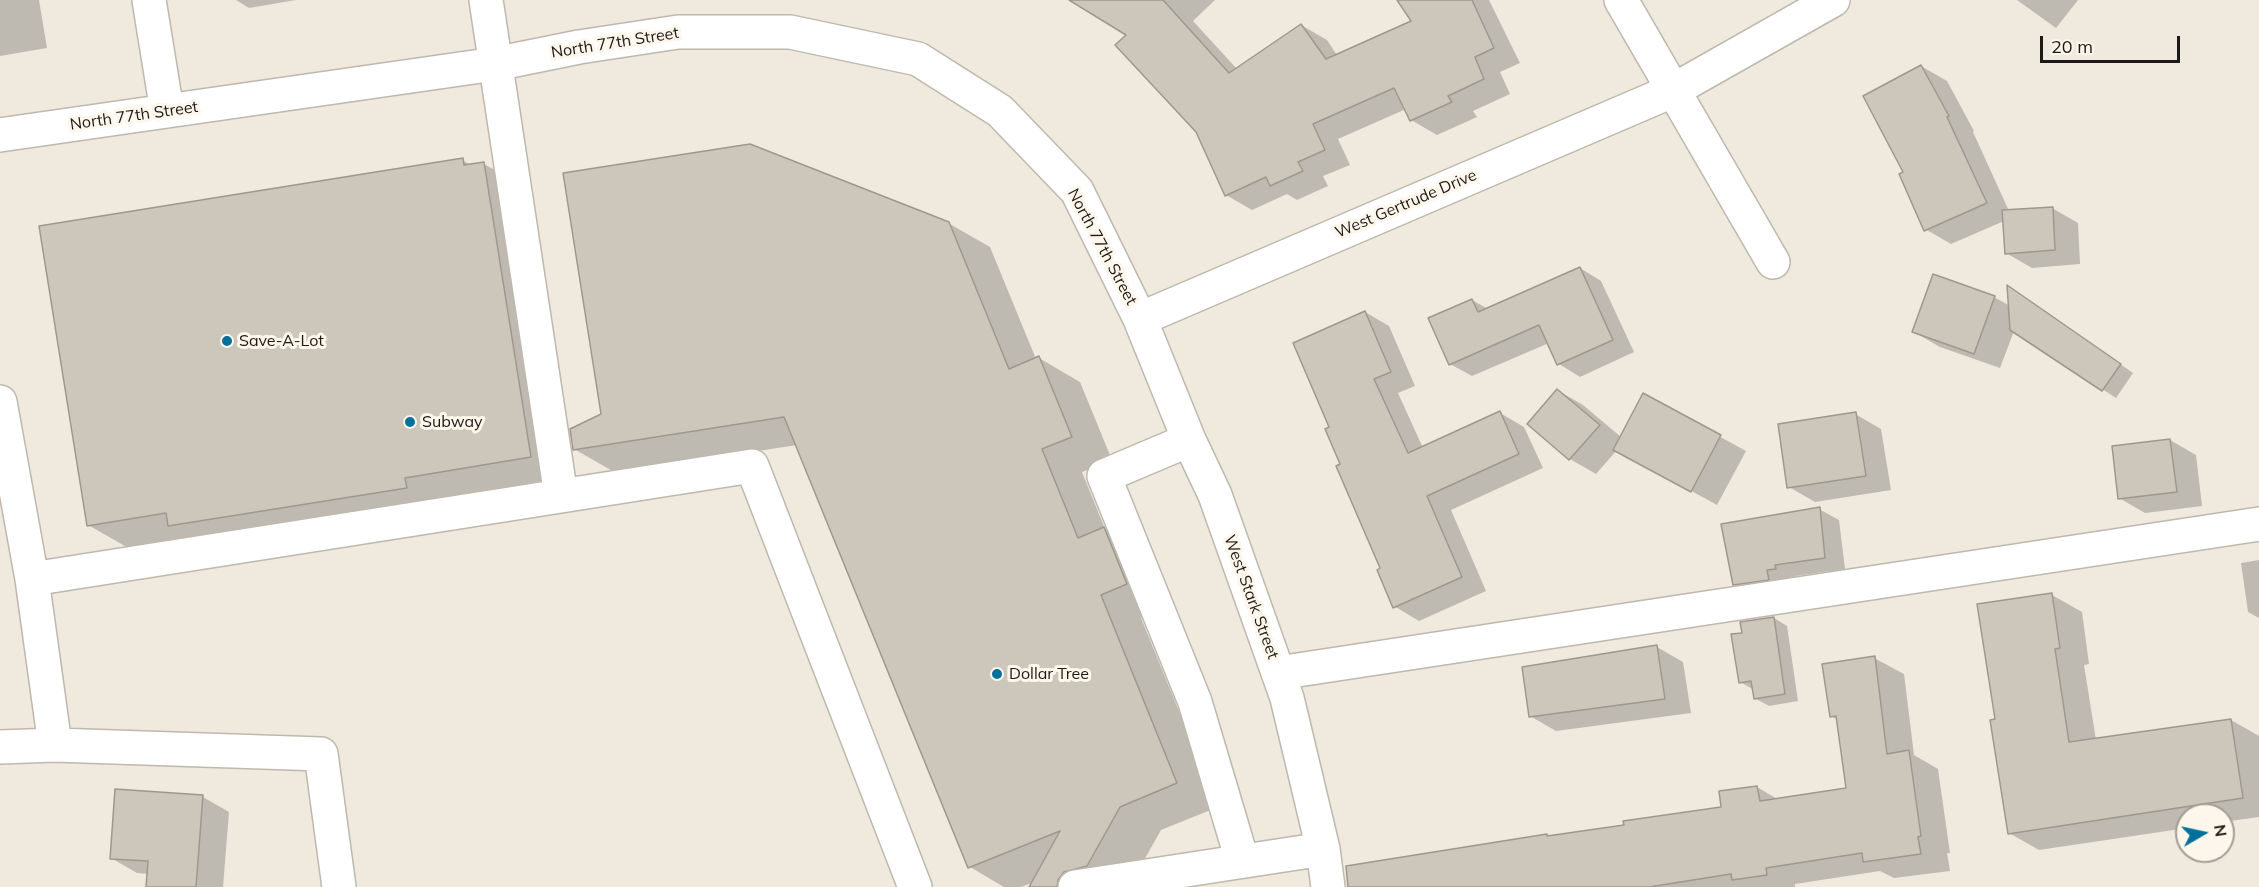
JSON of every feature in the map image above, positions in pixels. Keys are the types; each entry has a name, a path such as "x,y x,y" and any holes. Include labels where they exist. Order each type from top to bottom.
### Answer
{"street":[{"path":"149,0 166,111"},
{"path":"486,0 561,496"},
{"path":"1621,0 1773,262"},
{"name":"West Gertrude Drive","path":"1140,319 1672,91 1833,0"},
{"name":"North 77th Street","path":"0,135 495,64 579,47 678,32 790,32 918,59 1000,111 1077,191 1140,319"},
{"name":"West Stark Street","path":"1140,319 1189,441 1215,495 1287,698 1323,849 1328,887"},
{"path":"0,402 32,579 55,745"},
{"path":"1189,441 1104,477 1195,702 1242,860"},
{"path":"32,579 752,466 915,887"},
{"path":"1278,673 2259,524"},
{"path":"0,747 55,745 321,754 339,887"},
{"path":"1075,887 1323,849"}],"building":[{"path":"1069,0 1163,0 1229,73 1301,24 1326,59 1411,21 1397,0 1472,0 1494,48 1475,57 1484,79 1448,96 1452,102 1410,121 1394,88 1313,124 1325,150 1298,162 1303,171 1270,186 1266,177 1225,196 1196,132 1115,45 1126,35"},
{"path":"1921,65 1949,116 1947,117 1987,203 1924,231 1899,174 1903,172 1863,96"},
{"path":"750,144 949,222 1009,369 1039,356 1072,437 1042,449 1078,538 1104,527 1127,584 1101,595 1177,783 1120,807 1087,866 1064,872 1058,880 1057,887 1029,887 1060,831 968,868 784,417 573,450 570,429 601,414 563,173"},
{"path":"463,158 464,165 484,162 531,457 405,478 407,488 168,526 166,513 87,526 39,226"},
{"path":"2053,207 2055,250 2005,254 2002,210"},
{"path":"1580,267 1613,340 1557,365 1539,325 1449,365 1428,318 1472,299 1478,312"},
{"path":"1933,274 1995,296 1974,354 1912,332"},
{"path":"2007,285 2121,364 2102,391 2010,330"},
{"path":"1365,311 1391,372 1374,379 1408,453 1500,411 1519,454 1427,496 1462,577 1393,608 1377,570 1380,568 1336,466 1340,464 1325,429 1329,427 1293,343"},
{"path":"1557,389 1600,425 1569,460 1527,424"},
{"path":"1643,393 1721,435 1691,492 1613,450"},
{"path":"1856,412 1866,476 1787,488 1778,424"},
{"path":"2170,439 2177,492 2118,499 2112,446"},
{"path":"1820,507 1825,558 1775,565 1776,569 1767,570 1769,580 1733,585 1721,524"},
{"path":"2052,593 2060,648 2055,649 2069,742 2231,719 2243,798 2210,803 2175,803 2175,808 2008,834 1990,720 1995,719 1977,604"},
{"path":"1774,617 1785,694 1754,699 1751,681 1739,683 1731,634 1742,633 1740,622"},
{"path":"1657,645 1665,699 1529,717 1522,667"},
{"path":"1875,656 1887,754 1909,750 1921,836 1918,837 1921,854 1863,862 1862,853 1766,868 1767,875 1732,880 1731,874 1649,887 1348,887 1346,866 1547,834 1547,836 1624,825 1623,821 1721,807 1719,791 1757,786 1760,801 1846,788 1836,716 1830,717 1822,664"},
{"path":"115,789 203,795 196,887 146,887 148,861 110,859"}],"place":[{"name":"Save-A-Lot","path":"227,341"},
{"name":"Subway","path":"410,422"},
{"name":"Dollar Tree","path":"997,674"}]}
